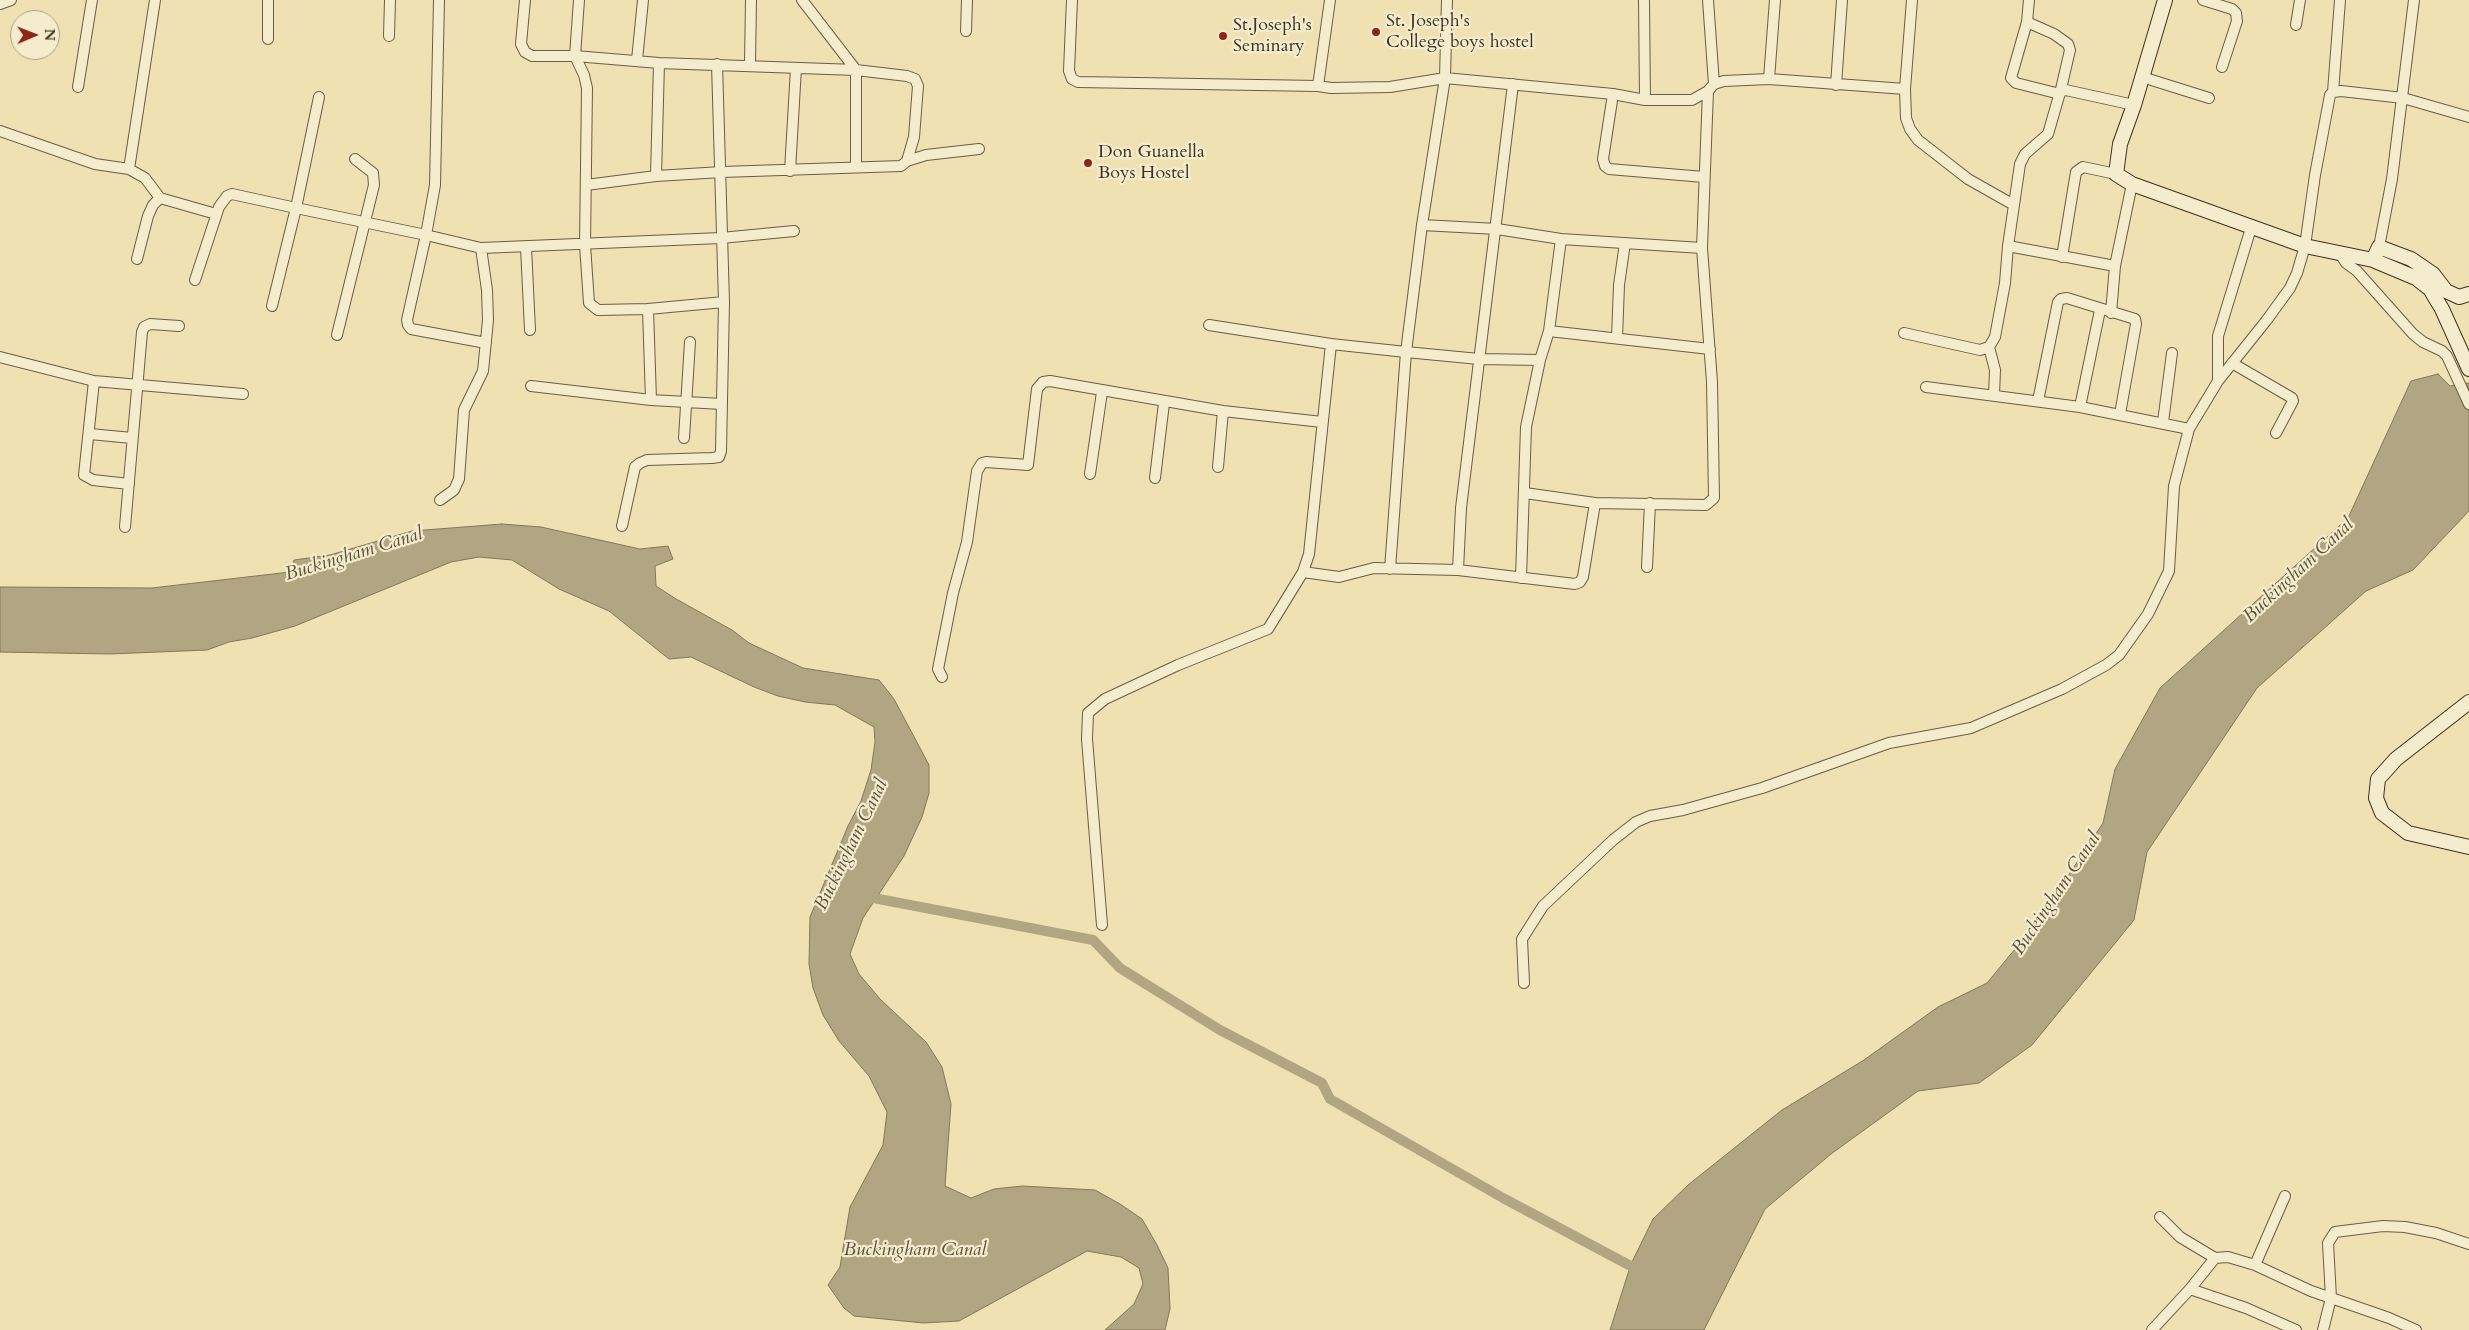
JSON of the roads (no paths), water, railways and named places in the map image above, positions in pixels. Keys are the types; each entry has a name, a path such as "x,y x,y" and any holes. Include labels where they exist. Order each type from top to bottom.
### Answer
{"street":[{"path":"0,4 11,0"},
{"path":"78,88 92,0"},
{"path":"129,169 155,0"},
{"path":"268,0 268,39"},
{"path":"389,36 390,0"},
{"path":"439,0 435,185 407,320 411,329 486,343"},
{"path":"525,0 521,44 525,52 532,56 574,56 659,63 750,64 856,70 907,76 915,79 918,86 917,121 907,161"},
{"path":"579,0 574,56 584,75 587,88 584,245 589,303 592,307 602,310 648,309 724,302"},
{"path":"637,60 643,0"},
{"path":"750,0 750,64"},
{"path":"802,0 856,70 856,167"},
{"path":"966,31 967,0"},
{"path":"1072,0 1069,71 1072,79 1078,82 1318,86 1330,88 1390,87 1445,78 1613,94 1646,100 1692,100 1711,88 1736,79 1768,79 1905,89"},
{"path":"1318,86 1330,0"},
{"path":"1390,569 1406,352 1422,225 1445,78 1447,0"},
{"path":"1644,0 1646,100"},
{"path":"1525,492 1595,503 1706,505 1714,498 1710,349 1702,248 1704,177 1711,88 1708,0"},
{"path":"1768,79 1775,0"},
{"path":"1836,85 1842,0"},
{"path":"1912,0 1905,89 1906,118 1918,140 1968,179 2014,206"},
{"path":"2029,0 2027,22 2011,78 2016,83 2134,105"},
{"path":"2116,174 2120,144 2134,105 2165,0"},
{"path":"2204,0 2232,8 2236,14 2237,21 2222,67"},
{"path":"2296,25 2300,0"},
{"path":"1524,983 1522,939 1543,906 1613,840 1636,822 1650,816 1683,810 1762,788 1889,743 1971,728 2062,689 2106,665 2119,655 2148,614 2169,571 2173,493 2189,429 2218,381 2290,288 2305,246 2328,99 2333,92 2340,0"},
{"path":"2373,260 2379,247 2392,179 2414,0"},
{"path":"1904,333 1980,350 1989,347 1995,337 2005,283 2008,246 2020,164 2031,148 2044,140 2048,134 2061,92 2070,50 2068,44 2027,22"},
{"path":"656,176 659,63"},
{"path":"622,526 635,467 640,462 646,460 719,457 721,451 724,302 721,238 722,172 717,64"},
{"path":"790,171 796,68"},
{"path":"2142,77 2209,98"},
{"path":"1458,570 1461,508 1497,230 1513,84"},
{"path":"2333,92 2403,98 2469,116"},
{"path":"1613,94 1603,158 1605,166 1609,169 1704,177"},
{"path":"272,306 296,208 319,98"},
{"path":"0,131 95,164 129,169 145,178 160,198 216,214"},
{"path":"586,185 656,176 722,172 901,166 907,161 926,155 979,149"},
{"path":"337,335 374,177 370,169 355,159"},
{"path":"2062,256 2076,172 2083,167 2116,174 2132,184 2251,228 2305,246 2373,260 2416,278 2430,289 2442,309 2469,369"},
{"path":"2111,313 2115,266 2132,184"},
{"path":"195,280 216,214 223,199 232,194 480,248 721,238 794,231"},
{"path":"137,259 148,216 153,205 160,198"},
{"path":"1422,225 1497,230 1561,238 1702,248"},
{"path":"2218,381 2218,336 2251,228"},
{"path":"1521,578 1526,427 1540,360 1549,331 1561,238"},
{"path":"1617,338 1619,285 1625,243"},
{"path":"2008,246 2115,266"},
{"path":"526,247 530,330"},
{"path":"2379,247 2411,259 2433,274 2446,292 2459,297 2469,294"},
{"path":"440,500 454,490 459,479 464,410 483,371 486,343 487,290 480,248"},
{"path":"2339,252 2346,263 2357,271 2413,334 2423,342 2442,351 2450,362 2469,404"},
{"path":"2038,401 2058,302 2061,299 2067,298 2100,310 2132,317 2136,324 2120,414"},
{"path":"648,309 651,400"},
{"path":"2080,407 2100,310"},
{"path":"125,527 142,332 144,327 150,324 179,326"},
{"path":"1209,325 1331,344 1406,352 1479,359 1540,360"},
{"path":"1549,331 1710,349"},
{"path":"684,438 690,342"},
{"path":"1102,924 1088,739 1088,713 1105,699 1178,666 1268,629 1303,572 1310,554 1331,344"},
{"path":"1989,347 1995,370 1994,395"},
{"path":"2163,422 2172,353"},
{"path":"0,357 94,380 244,394"},
{"path":"2232,364 2292,398 2276,433"},
{"path":"94,380 90,434 83,471 84,475 93,480 128,484"},
{"path":"942,678 938,669 953,593 967,542 978,467 986,462 1028,465 1037,389 1043,382 1050,381 1102,392 1224,412 1322,422"},
{"path":"531,386 651,400 722,404"},
{"path":"1926,387 2080,407 2163,422 2189,429"},
{"path":"1090,474 1102,392"},
{"path":"1155,478 1164,403"},
{"path":"1218,467 1224,412"},
{"path":"90,434 132,438"},
{"path":"1303,572 1339,577 1374,568 1458,570 1575,584 1580,582 1583,577 1595,503"},
{"path":"1647,567 1650,503"},
{"path":"2469,702 2396,759 2378,779 2376,798 2382,813 2408,832 2469,847"},
{"path":"2255,1265 2285,1196"},
{"path":"2160,1218 2180,1237 2215,1258 2228,1257 2255,1265 2331,1298 2390,1318 2416,1330"},
{"path":"2323,1330 2331,1298 2328,1250 2330,1237 2335,1232 2383,1226 2405,1227 2436,1233 2469,1244"},
{"path":"2152,1330 2190,1289 2215,1258"},
{"path":"2190,1289 2246,1308 2296,1330"}],"water":[{"name":"Buckingham Canal","path":"2438,374 2450,386 2469,383 2469,511 2413,570 2366,591 2257,688 2147,852 2134,920 2032,1045 1979,1083 1918,1091 1831,1154 1765,1209 1704,1330 1610,1330 1631,1264 1653,1219 1688,1185 1782,1110 1864,1060 1938,1007 1987,983 2039,920 2103,823 2115,769 2160,688 2348,518 2411,381"},
{"name":"Buckingham Canal","path":"502,524 541,527 640,549 668,546 673,559 655,566 656,586 676,599 732,630 749,643 803,668 879,680 894,699 929,765 929,793 922,817 904,856 863,918 850,954 859,974 880,999 926,1042 942,1067 951,1104 945,1186 971,1198 994,1189 1022,1186 1095,1190 1120,1204 1142,1219 1168,1268 1170,1309 1165,1330 1105,1330 1134,1304 1143,1284 1139,1268 1121,1257 1087,1251 959,1321 923,1323 854,1316 844,1308 828,1285 840,1267 850,1207 883,1145 887,1112 869,1076 839,1041 823,1015 813,988 809,964 810,917 848,826 861,801 871,770 875,742 874,727 835,705 805,702 778,696 754,687 691,657 669,659 609,611 559,589 512,560 479,557 451,562 295,626 252,638 229,642 207,650 110,654 0,652 0,587 152,588 290,572 294,560 330,555 412,531"}],"waterway":[{"path":"863,896 1093,940 1120,968 1220,1030 1322,1083 1330,1099 1503,1198 1642,1272"}],"place":[{"name":"St. Joseph's College boys hostel","path":"1376,32"},
{"name":"St.Joseph's Seminary","path":"1223,36"},
{"name":"Don Guanella Boys Hostel","path":"1088,163"}]}
